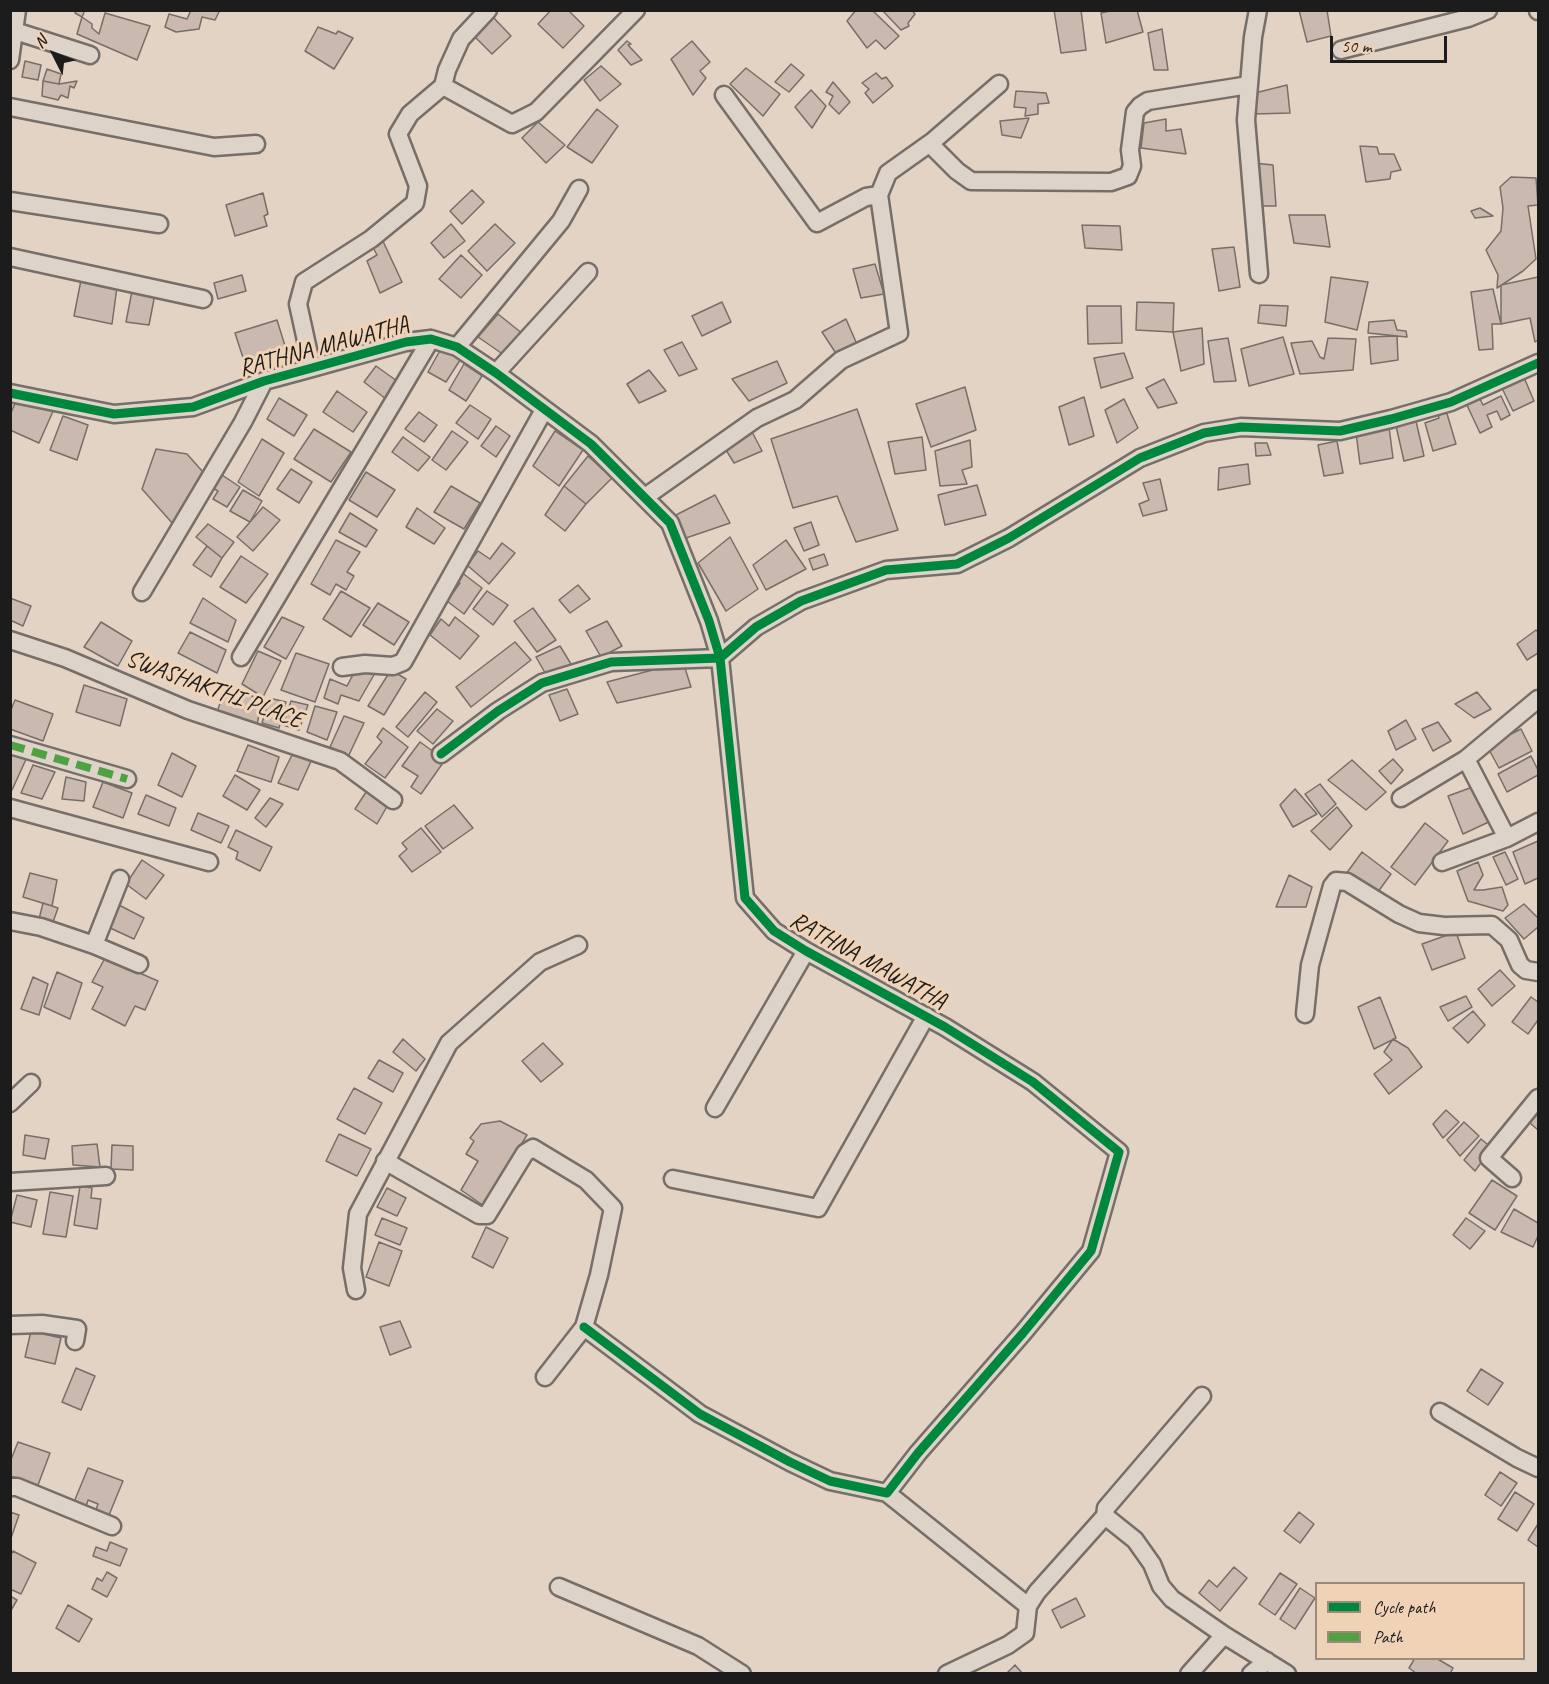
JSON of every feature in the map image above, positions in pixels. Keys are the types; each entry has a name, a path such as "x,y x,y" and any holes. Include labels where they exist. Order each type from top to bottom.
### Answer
{"street":[{"path":"10,60 17,10"},
{"path":"312,368 298,304 304,282 371,239 415,203 418,186 398,134 410,114 443,86 447,70 461,39 488,10"},
{"path":"443,86 512,124 536,112 636,10"},
{"path":"1258,10 1253,37 1246,120 1259,274"},
{"path":"1341,50 1468,18 1488,10"},
{"path":"15,31 90,56"},
{"path":"645,496 757,418 795,400 841,360 899,333 879,195 888,173 930,144 999,84"},
{"path":"930,144 957,171 971,181 1111,182 1128,176 1132,166 1130,150 1135,112 1140,106 1149,101 1249,85"},
{"path":"724,95 817,224 866,197 879,195"},
{"path":"10,107 214,147 256,144"},
{"path":"457,347 561,221 579,189"},
{"path":"10,201 159,224"},
{"path":"10,256 203,298"},
{"path":"496,373 588,272"},
{"path":"241,657 431,339"},
{"name":"RATHNA MAWATHA","path":"10,393 114,414 193,407 264,381 406,342 431,339 457,347 496,373 591,444 670,522 709,621 720,658 745,898 774,931 926,1017 1033,1082 1119,1152 1091,1251 886,1493"},
{"path":"441,754 498,711 542,683 611,662 720,658 756,627 801,601 886,570 957,564 1009,538 1140,458 1204,433 1241,427 1340,431 1450,402 1539,363"},
{"path":"142,592 243,422 264,381"},
{"path":"342,668 365,664 393,666 403,662 408,656 544,410"},
{"name":"SWASHAKTHI PLACE","path":"10,639 65,658 188,710 340,761 393,800"},
{"path":"1401,798 1466,759 1539,699"},
{"path":"10,745 127,779"},
{"path":"1466,759 1507,837"},
{"path":"10,808 209,862"},
{"path":"1442,862 1539,822"},
{"path":"94,945 120,879"},
{"path":"1305,1014 1310,965 1332,886 1336,881 1347,882 1398,914 1419,923 1444,926 1492,925 1509,940 1520,965 1526,970 1539,972"},
{"path":"10,921 41,927 94,945 139,964"},
{"path":"356,1290 352,1268 358,1214 449,1043 540,962 578,945"},
{"path":"715,1108 806,951"},
{"path":"673,1179 818,1208 926,1017"},
{"path":"10,1103 31,1083"},
{"path":"1512,1178 1489,1158 1539,1098"},
{"path":"385,1161 479,1215 487,1215 525,1153 533,1148 586,1180 613,1208 599,1275 584,1327 545,1377"},
{"path":"10,1182 106,1176"},
{"path":"10,1325 42,1324 77,1329 75,1341"},
{"path":"584,1327 700,1414 830,1481 886,1493 1033,1599"},
{"path":"947,1674 1008,1645 1025,1633 1033,1599 1105,1516 1106,1508 1202,1395"},
{"path":"1440,1412 1517,1458 1539,1468"},
{"path":"10,1487 17,1487 112,1526"},
{"path":"1105,1516 1135,1540 1152,1564 1161,1586 1172,1599 1287,1674"},
{"path":"559,1587 698,1646 742,1674"},
{"path":"1189,1674 1224,1635"},
{"path":"1251,1674 1266,1661"}],"building":[{"path":"76,10 85,10 82,17 75,13"},
{"path":"191,10 220,10 215,20 202,17 199,29 176,32 165,27 169,14 187,19"},
{"path":"551,10 568,10 584,26 563,48 538,24"},
{"path":"856,10 872,10 899,36 885,49 876,40 867,48 847,21"},
{"path":"882,10 912,10 915,14 908,23 909,26 901,30"},
{"path":"1054,10 1081,10 1086,50 1061,53"},
{"path":"1114,10 1137,10 1143,32 1106,43 1101,13"},
{"path":"1299,10 1327,10 1331,36 1307,42"},
{"path":"105,13 150,26 137,60 77,34 82,17 92,24 92,28 99,34"},
{"path":"491,15 511,36 492,54 472,34"},
{"path":"318,27 336,34 338,31 353,38 334,69 305,51"},
{"path":"1162,29 1168,70 1154,70 1148,33"},
{"path":"627,41 642,60 631,65 618,50"},
{"path":"692,41 710,62 700,71 706,78 693,95 671,59"},
{"path":"25,61 41,65 38,80 22,77"},
{"path":"791,64 804,75 789,92 775,82"},
{"path":"601,66 621,84 600,101 584,80"},
{"path":"746,68 780,94 763,116 730,84"},
{"path":"47,69 61,74 59,84 43,81"},
{"path":"876,73 882,79 886,77 893,86 873,103 865,93 869,89 862,83"},
{"path":"43,81 59,84 77,81 74,88 70,86 68,98 61,95 58,100 42,96"},
{"path":"833,82 850,102 839,114 829,104 833,96 826,92"},
{"path":"1287,85 1290,113 1254,114 1251,94"},
{"path":"811,90 826,106 812,128 795,107"},
{"path":"1016,91 1046,93 1049,103 1038,104 1038,114 1025,116 1026,108 1014,107"},
{"path":"597,109 618,126 592,163 567,147"},
{"path":"1029,118 1021,138 1002,135 1000,121"},
{"path":"1166,119 1166,131 1181,129 1186,154 1141,148 1144,123"},
{"path":"538,122 565,145 546,163 522,138"},
{"path":"1360,146 1377,147 1379,154 1394,154 1401,170 1391,172 1390,179 1366,182"},
{"path":"1254,163 1273,165 1276,206 1258,206"},
{"path":"1511,177 1536,178 1538,205 1528,206 1536,259 1523,271 1497,288 1498,275 1486,250 1501,231 1503,208 1500,187"},
{"path":"472,190 484,202 462,224 450,211"},
{"path":"263,193 268,214 264,216 267,226 235,236 226,205"},
{"path":"1480,208 1493,216 1475,218 1471,211"},
{"path":"1289,215 1325,215 1330,247 1294,243"},
{"path":"451,224 465,241 444,258 431,243"},
{"path":"495,224 515,243 487,271 468,251"},
{"path":"1082,225 1120,226 1122,250 1085,248"},
{"path":"382,239 402,282 380,293 367,261 377,255 371,244"},
{"path":"1234,247 1240,287 1219,291 1212,249"},
{"path":"461,255 482,275 461,298 439,279"},
{"path":"875,264 884,294 861,298 853,269"},
{"path":"242,275 246,291 218,299 214,283"},
{"path":"1331,277 1368,282 1357,330 1325,322"},
{"path":"1538,277 1538,340 1535,342 1530,318 1501,324 1501,285"},
{"path":"81,280 117,287 112,324 74,316"},
{"path":"1493,289 1501,324 1492,324 1493,349 1479,350 1471,292"},
{"path":"132,291 155,294 149,325 126,322"},
{"path":"722,302 731,322 702,336 692,316"},
{"path":"1137,302 1174,303 1173,332 1136,330"},
{"path":"1260,305 1288,306 1286,326 1258,323"},
{"path":"1087,306 1121,306 1122,343 1088,344"},
{"path":"498,314 523,334 504,355 478,337"},
{"path":"846,319 859,349 839,358 822,332"},
{"path":"277,320 286,349 262,356 264,361 246,367 235,333"},
{"path":"1394,320 1397,330 1406,331 1407,337 1368,333 1369,322"},
{"path":"1202,328 1204,364 1181,371 1173,332"},
{"path":"1397,336 1398,360 1371,364 1369,337"},
{"path":"1283,337 1294,374 1249,386 1241,349"},
{"path":"1228,338 1236,381 1214,382 1208,341"},
{"path":"1328,338 1356,339 1353,370 1300,374 1291,343 1312,341 1320,357 1324,359"},
{"path":"682,342 697,369 679,376 664,350"},
{"path":"443,345 462,357 446,382 428,372"},
{"path":"1124,353 1133,378 1101,388 1094,358"},
{"path":"777,361 787,383 749,401 732,379"},
{"path":"464,364 482,376 466,401 449,390"},
{"path":"376,366 397,381 386,399 364,382"},
{"path":"649,370 666,391 639,403 627,384"},
{"path":"1523,375 1534,401 1513,411 1501,386"},
{"path":"1164,379 1177,403 1158,408 1146,388"},
{"path":"965,387 976,430 931,447 916,404"},
{"path":"337,391 367,412 353,432 323,412"},
{"path":"1478,395 1483,405 1501,396 1510,415 1501,420 1497,411 1487,415 1492,427 1480,433 1465,401"},
{"path":"10,397 17,399 10,415"},
{"path":"1084,397 1094,436 1069,445 1059,407"},
{"path":"279,398 307,415 294,436 267,419"},
{"path":"17,399 54,409 39,443 10,430 10,415"},
{"path":"1124,399 1138,428 1117,443 1105,410"},
{"path":"470,405 491,419 478,439 456,423"},
{"path":"1445,407 1456,444 1433,451 1425,423 1439,418 1436,410"},
{"path":"857,409 898,530 856,542 837,496 793,508 771,439"},
{"path":"419,412 437,425 424,442 405,429"},
{"path":"63,416 88,425 77,460 50,450"},
{"path":"1416,421 1424,456 1404,461 1396,426"},
{"path":"496,426 510,436 496,457 481,446"},
{"path":"1389,427 1393,458 1360,464 1356,433"},
{"path":"750,428 762,451 734,463 723,445"},
{"path":"314,429 351,452 331,482 294,459"},
{"path":"452,431 468,442 446,470 432,460"},
{"path":"555,431 583,450 559,486 533,466"},
{"path":"403,437 430,457 418,471 392,452"},
{"path":"922,437 926,470 895,474 888,442"},
{"path":"262,439 284,453 259,496 238,482"},
{"path":"970,440 972,467 962,470 967,484 940,486 935,451"},
{"path":"1337,441 1343,473 1324,476 1318,445"},
{"path":"1255,443 1267,443 1271,455 1256,456"},
{"path":"156,449 187,454 203,472 173,524 142,489"},
{"path":"588,456 612,478 586,504 564,486"},
{"path":"1248,464 1250,484 1218,490 1219,468"},
{"path":"291,469 312,482 299,503 277,489"},
{"path":"366,472 395,490 377,517 349,500"},
{"path":"219,473 240,487 227,507 213,499 218,491 211,487"},
{"path":"1160,479 1167,510 1143,516 1139,504 1149,500 1143,483"},
{"path":"977,485 986,515 945,525 938,495"},
{"path":"451,486 480,503 464,529 434,512"},
{"path":"564,486 586,504 565,531 545,515"},
{"path":"243,490 262,501 250,522 230,511"},
{"path":"715,495 730,523 686,538 676,515"},
{"path":"263,507 280,520 253,551 237,537"},
{"path":"417,508 445,528 434,544 406,527"},
{"path":"350,513 377,530 366,547 339,532"},
{"path":"811,522 819,545 804,551 794,528"},
{"path":"208,524 234,542 222,558 196,537"},
{"path":"730,537 758,589 726,611 698,563"},
{"path":"336,540 360,552 347,572 354,576 346,590 336,584 330,595 311,584"},
{"path":"786,540 806,569 766,590 753,565"},
{"path":"502,543 515,553 489,584 467,565 478,551 490,559"},
{"path":"207,546 222,558 211,577 193,565"},
{"path":"824,554 828,565 813,570 809,559"},
{"path":"241,556 268,574 246,603 220,587"},
{"path":"461,572 482,588 464,614 447,601 460,583 456,580"},
{"path":"578,585 590,599 570,613 559,600"},
{"path":"341,591 370,608 351,637 323,619"},
{"path":"487,591 508,605 493,625 473,609"},
{"path":"10,598 31,606 23,626 10,620"},
{"path":"203,598 236,620 228,642 190,623"},
{"path":"378,603 409,622 394,645 363,625"},
{"path":"533,608 556,640 537,652 514,621"},
{"path":"282,617 304,627 286,659 264,647"},
{"path":"455,617 479,636 460,659 430,635 441,619 449,626"},
{"path":"607,621 622,646 601,657 586,631"},
{"path":"101,622 132,641 118,666 84,647"},
{"path":"1536,630 1538,632 1538,653 1527,660 1517,644"},
{"path":"190,632 226,650 217,673 178,653"},
{"path":"515,642 531,660 471,707 456,687"},
{"path":"560,646 574,669 548,678 536,657"},
{"path":"258,651 281,661 263,697 242,684"},
{"path":"296,653 329,664 315,702 281,690"},
{"path":"683,662 691,687 617,703 607,682"},
{"path":"358,665 375,673 359,701 341,695 338,704 324,698 330,679 347,686"},
{"path":"391,670 406,679 384,715 368,706"},
{"path":"84,685 127,699 120,726 76,712"},
{"path":"226,686 262,700 257,725 217,712"},
{"path":"567,689 578,714 560,721 549,695"},
{"path":"425,692 437,702 408,737 396,727"},
{"path":"1477,692 1491,709 1474,718 1455,704"},
{"path":"269,698 286,702 279,728 262,723"},
{"path":"15,700 53,714 43,741 10,729 10,712"},
{"path":"291,701 308,705 299,730 283,725"},
{"path":"315,706 337,712 327,740 307,732"},
{"path":"437,709 453,721 433,744 417,731"},
{"path":"344,716 364,723 348,757 330,747"},
{"path":"1406,720 1416,739 1396,750 1388,731"},
{"path":"1438,722 1451,741 1433,751 1422,729"},
{"path":"383,728 408,747 385,778 365,764 382,742 377,737"},
{"path":"1521,729 1532,751 1499,768 1487,746"},
{"path":"420,742 445,760 421,794 411,787 418,776 402,766"},
{"path":"248,745 279,757 271,782 237,771"},
{"path":"10,749 28,755 12,790 10,789"},
{"path":"294,751 312,759 298,790 278,783"},
{"path":"172,753 196,766 182,797 158,785"},
{"path":"1531,756 1538,775 1507,792 1498,774"},
{"path":"1393,759 1403,770 1391,784 1379,771"},
{"path":"1352,760 1386,792 1366,810 1328,780"},
{"path":"33,765 55,772 42,799 21,793"},
{"path":"235,775 260,790 247,810 223,796"},
{"path":"66,777 86,782 84,801 62,799"},
{"path":"103,782 132,793 123,818 93,807"},
{"path":"1320,784 1336,804 1322,817 1305,794"},
{"path":"1478,785 1493,820 1463,834 1448,796"},
{"path":"368,789 389,803 377,824 355,809"},
{"path":"1295,789 1317,814 1293,827 1280,805"},
{"path":"146,795 176,808 169,826 138,814"},
{"path":"270,798 283,804 266,827 255,818"},
{"path":"454,805 473,828 443,849 425,826"},
{"path":"1337,807 1352,826 1330,850 1311,831"},
{"path":"198,813 229,826 221,843 191,830"},
{"path":"1425,823 1448,841 1415,885 1391,867"},
{"path":"421,828 441,852 412,872 399,856 407,849 402,843"},
{"path":"236,830 272,847 260,871 236,859 238,852 228,847"},
{"path":"1538,841 1538,878 1525,884 1513,852"},
{"path":"1362,852 1391,874 1375,896 1346,874"},
{"path":"1505,852 1518,879 1506,885 1493,857"},
{"path":"142,860 164,875 146,899 126,884"},
{"path":"1478,862 1483,875 1474,890 1502,887 1508,905 1503,911 1468,901 1457,871"},
{"path":"30,873 57,880 52,906 23,897"},
{"path":"1289,875 1312,887 1306,907 1276,907"},
{"path":"43,903 58,908 53,922 39,919"},
{"path":"1524,904 1538,918 1538,927 1524,939 1505,918"},
{"path":"119,905 144,918 134,939 108,927"},
{"path":"1456,932 1465,958 1432,970 1422,944"},
{"path":"105,958 158,981 145,1010 135,1006 125,1026 92,1009 103,987 92,982"},
{"path":"1500,970 1515,986 1492,1006 1478,989"},
{"path":"57,972 82,983 70,1019 44,1007"},
{"path":"33,977 48,984 39,1015 21,1009"},
{"path":"1466,996 1472,1007 1448,1021 1440,1007"},
{"path":"1380,997 1396,1038 1374,1049 1358,1007"},
{"path":"1531,997 1538,1002 1538,1020 1528,1034 1512,1022"},
{"path":"1473,1011 1485,1025 1468,1043 1453,1028"},
{"path":"403,1039 425,1059 416,1071 393,1052"},
{"path":"1393,1039 1408,1048 1422,1067 1389,1094 1374,1074 1392,1060 1384,1052"},
{"path":"543,1043 563,1064 541,1082 522,1061"},
{"path":"379,1060 403,1073 393,1092 368,1078"},
{"path":"354,1088 382,1103 365,1134 337,1119"},
{"path":"1446,1110 1459,1122 1443,1138 1433,1124"},
{"path":"1538,1111 1538,1130 1530,1123"},
{"path":"500,1121 527,1135 484,1206 461,1190 478,1161 466,1154 474,1141 470,1138 481,1124"},
{"path":"1464,1122 1479,1136 1460,1156 1447,1140"},
{"path":"339,1134 371,1149 357,1176 326,1161"},
{"path":"25,1135 49,1139 45,1159 23,1155"},
{"path":"1481,1139 1492,1148 1475,1171 1464,1160"},
{"path":"97,1144 100,1167 73,1165 72,1146"},
{"path":"112,1145 133,1146 133,1170 111,1169"},
{"path":"1492,1180 1517,1196 1495,1230 1469,1213"},
{"path":"80,1186 92,1188 91,1198 101,1199 97,1229 74,1225"},
{"path":"387,1188 406,1198 397,1216 377,1207"},
{"path":"50,1192 73,1196 66,1237 43,1234"},
{"path":"17,1195 37,1200 31,1227 10,1222"},
{"path":"1514,1209 1538,1223 1538,1236 1533,1247 1501,1232"},
{"path":"382,1218 407,1228 400,1245 375,1235"},
{"path":"1466,1218 1485,1231 1470,1249 1453,1235"},
{"path":"486,1227 508,1238 493,1268 472,1257"},
{"path":"379,1242 402,1251 389,1286 366,1277"},
{"path":"400,1321 411,1347 390,1355 380,1327"},
{"path":"31,1331 61,1338 55,1364 25,1357"},
{"path":"76,1368 95,1376 81,1410 62,1402"},
{"path":"1481,1369 1503,1383 1488,1405 1467,1391"},
{"path":"18,1442 50,1453 38,1485 10,1476 10,1462"},
{"path":"88,1468 123,1481 109,1515 96,1510 98,1504 88,1500 86,1507 74,1502"},
{"path":"1500,1472 1517,1483 1501,1506 1485,1495"},
{"path":"1515,1492 1534,1504 1517,1531 1498,1519"},
{"path":"10,1512 19,1515 10,1541"},
{"path":"1299,1512 1314,1524 1300,1543 1284,1531"},
{"path":"1538,1524 1538,1547 1528,1540"},
{"path":"110,1542 127,1549 120,1566 93,1556 96,1547 107,1551"},
{"path":"13,1551 36,1563 21,1594 10,1589 10,1556"},
{"path":"1234,1567 1247,1578 1220,1611 1199,1593 1209,1580 1217,1587"},
{"path":"107,1572 117,1578 107,1597 92,1589 97,1578 102,1581"},
{"path":"1280,1573 1297,1584 1275,1615 1259,1604"},
{"path":"1300,1588 1315,1598 1295,1629 1280,1619"},
{"path":"10,1596 17,1600 10,1612"},
{"path":"1076,1598 1085,1616 1061,1628 1052,1610"},
{"path":"68,1605 92,1619 79,1642 56,1628"},
{"path":"1414,1660 1439,1660 1453,1668 1450,1674 1417,1674 1409,1668"},
{"path":"1015,1665 1023,1674 1006,1674"}],"marked path":[{"path":"10,745 127,779"}],"cycle path":[{"path":"10,393 114,414 193,407 264,381 406,342 431,339 457,347 496,373 591,444 670,523 709,621 720,658 745,898 774,931 945,1027 1033,1082 1119,1152 1091,1251 918,1453 887,1493 830,1481 700,1414 584,1327"},
{"path":"441,754 498,711 542,683 611,662 720,658 756,627 801,601 886,570 957,564 1009,538 1140,458 1204,433 1241,427 1340,431 1451,402 1538,363"}]}
